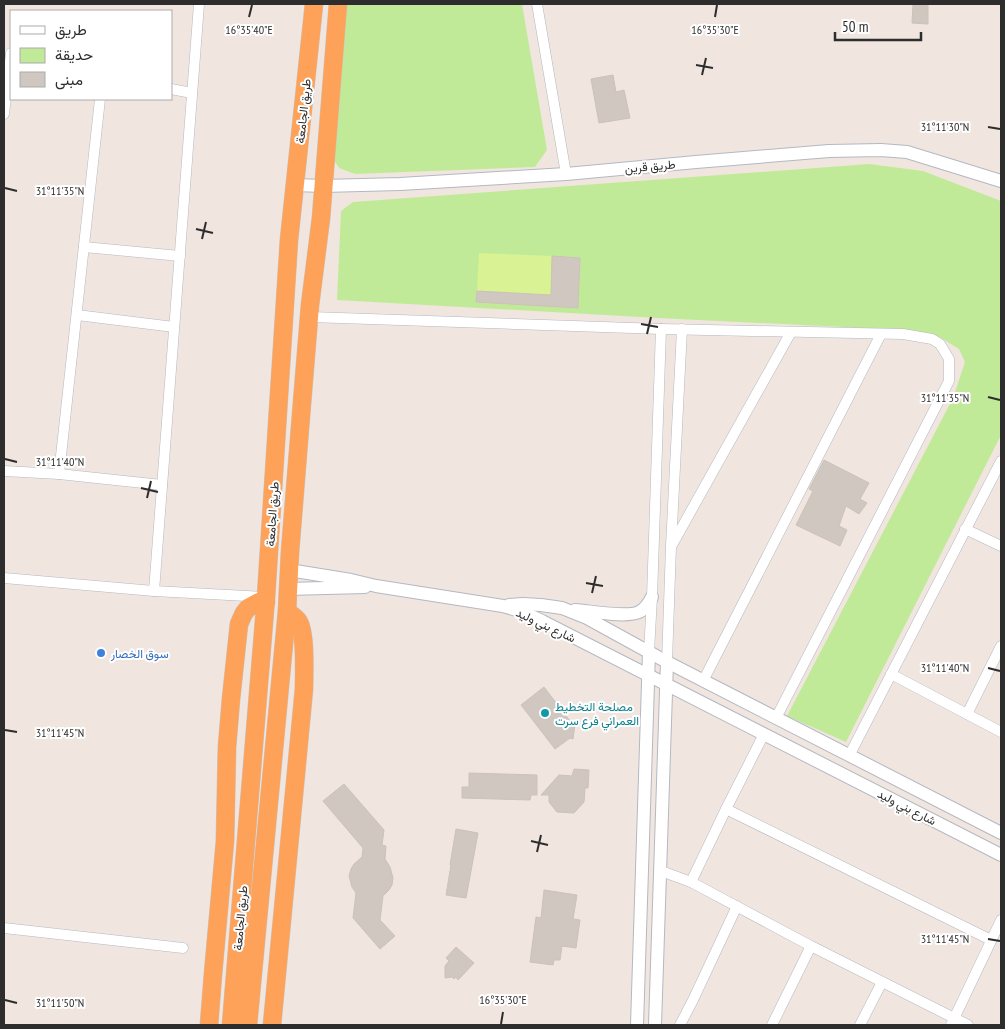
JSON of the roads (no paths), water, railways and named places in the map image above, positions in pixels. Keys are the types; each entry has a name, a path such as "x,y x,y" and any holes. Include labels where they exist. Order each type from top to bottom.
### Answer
{"highway":[{"name":"طريق الجامعة","path":"231,1025 266,600 289,240 314,4"},
{"name":"طريق الجامعة","path":"248,1025 287,601 302,403 321,218 338,4"},
{"path":"209,1025 225,840 227,746 239,624 248,608 266,600"},
{"path":"272,1025 304,689 304,654 301,627 287,601"}],"street":[{"path":"154,590 199,4"},
{"path":"537,4 566,174"},
{"path":"4,114 10,61"},
{"path":"172,89 192,93"},
{"path":"59,474 100,100"},
{"name":"طريق قرين","path":"295,185 400,184 566,174 829,151 881,150 907,152 1001,181"},
{"path":"84,248 180,256"},
{"path":"77,316 174,327"},
{"path":"310,318 661,329 903,334 932,339 940,344 950,359 949,381 776,718"},
{"path":"637,1025 661,329"},
{"path":"654,1025 671,546 682,329"},
{"path":"671,546 791,332"},
{"path":"703,681 881,334"},
{"path":"849,756 1001,461"},
{"path":"4,471 59,474 162,485"},
{"path":"965,529 1001,546"},
{"path":"289,570 503,606"},
{"path":"4,578 266,600"},
{"path":"287,601 339,588 376,586"},
{"path":"562,608 630,614 640,612 647,606 652,597"},
{"name":"شارع بني وليد","path":"503,606 532,604 562,608 587,618 703,681 1001,832"},
{"name":"شارع بني وليد","path":"503,606 523,612 542,621 1001,855"},
{"path":"967,714 1001,646"},
{"path":"891,674 1001,732"},
{"path":"691,882 764,734"},
{"path":"726,809 991,940"},
{"path":"660,871 691,882 882,982 953,1022 968,1025"},
{"path":"680,1025 737,906"},
{"path":"953,1022 1001,920"},
{"path":"4,928 183,948"},
{"path":"772,1025 811,946"},
{"path":"638,964 656,965"},
{"path":"860,1025 882,982"}],"place":[{"name":"سوق الخصار","path":"101,653"},
{"name":"مصلحة التخطيط العمراني فرع سرت","path":"545,713"}]}
